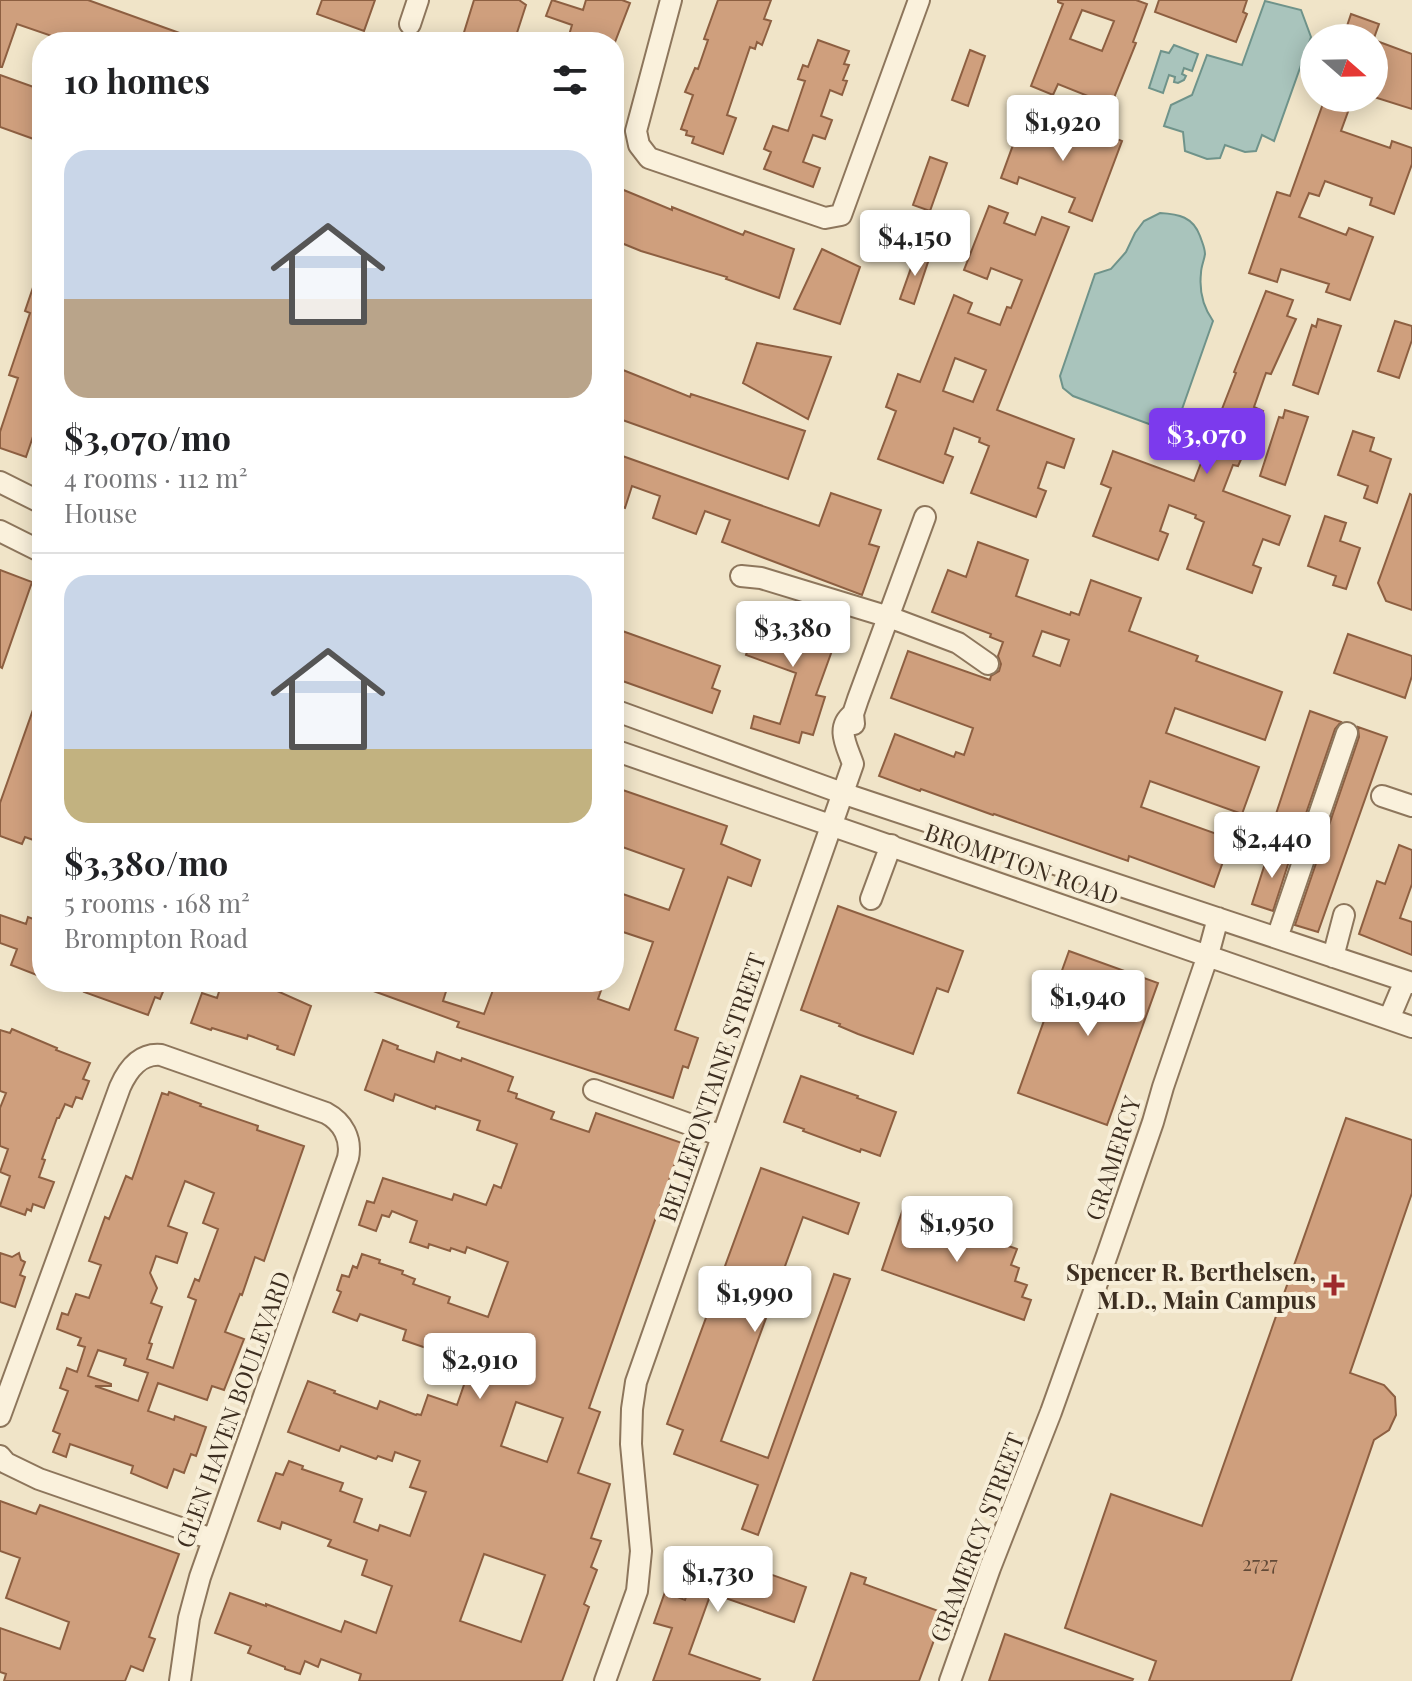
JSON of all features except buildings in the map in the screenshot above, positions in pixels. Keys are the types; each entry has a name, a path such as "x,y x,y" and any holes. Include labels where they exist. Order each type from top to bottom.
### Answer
{"street":[{"path":"410,24 418,0"},
{"path":"671,0 636,131 639,145 649,158 825,218 841,215 919,0"},
{"path":"0,482 32,498"},
{"path":"889,617 925,517"},
{"path":"0,531 32,547"},
{"path":"741,576 761,578 889,617 958,643 988,664"},
{"name":"BELLEFONTAINE STREET","path":"605,1681 637,1591 641,1551 631,1444 636,1382 853,764 845,738 851,733 855,721 853,714 889,617"},
{"name":"BROMPTON ROAD","path":"624,714 842,793 1408,982"},
{"path":"1277,938 1347,733"},
{"name":"BROMPTON ROAD","path":"624,753 1412,1027"},
{"path":"1382,796 1412,806"},
{"path":"871,899 891,845"},
{"path":"1333,957 1344,915"},
{"name":"GRAMERCY","path":"1051,1412 1153,1122 1218,918"},
{"path":"1389,1019 1408,982"},
{"name":"GLEN HAVEN BOULEVARD","path":"0,1416 125,1076 137,1061 154,1054 176,1060 334,1118 349,1142 348,1158 212,1539 189,1618 180,1681"},
{"path":"594,1090 722,1136"},
{"name":"GRAMERCY STREET","path":"950,1681 1051,1412"},
{"path":"0,1456 6,1463 39,1479 212,1539"}],"water":[{"path":"1265,1 1301,10 1306,24 1300,24 1300,68 1274,141 1262,135 1256,151 1245,152 1225,145 1220,158 1207,159 1185,151 1183,132 1164,126 1171,105 1192,95 1207,55 1242,65"},
{"path":"1174,45 1198,54 1192,71 1184,68 1182,74 1186,76 1178,83 1174,82 1175,77 1169,75 1163,93 1149,88 1161,51 1169,53"},
{"path":"1160,213 1184,218 1197,230 1205,252 1201,292 1213,321 1181,412 1171,422 1157,427 1073,396 1063,388 1060,376 1095,274 1111,269 1126,252 1144,221"}],"place":[{"name":"Spencer R. Berthelsen, M.D., Main Campus","path":"1334,1285"}]}
